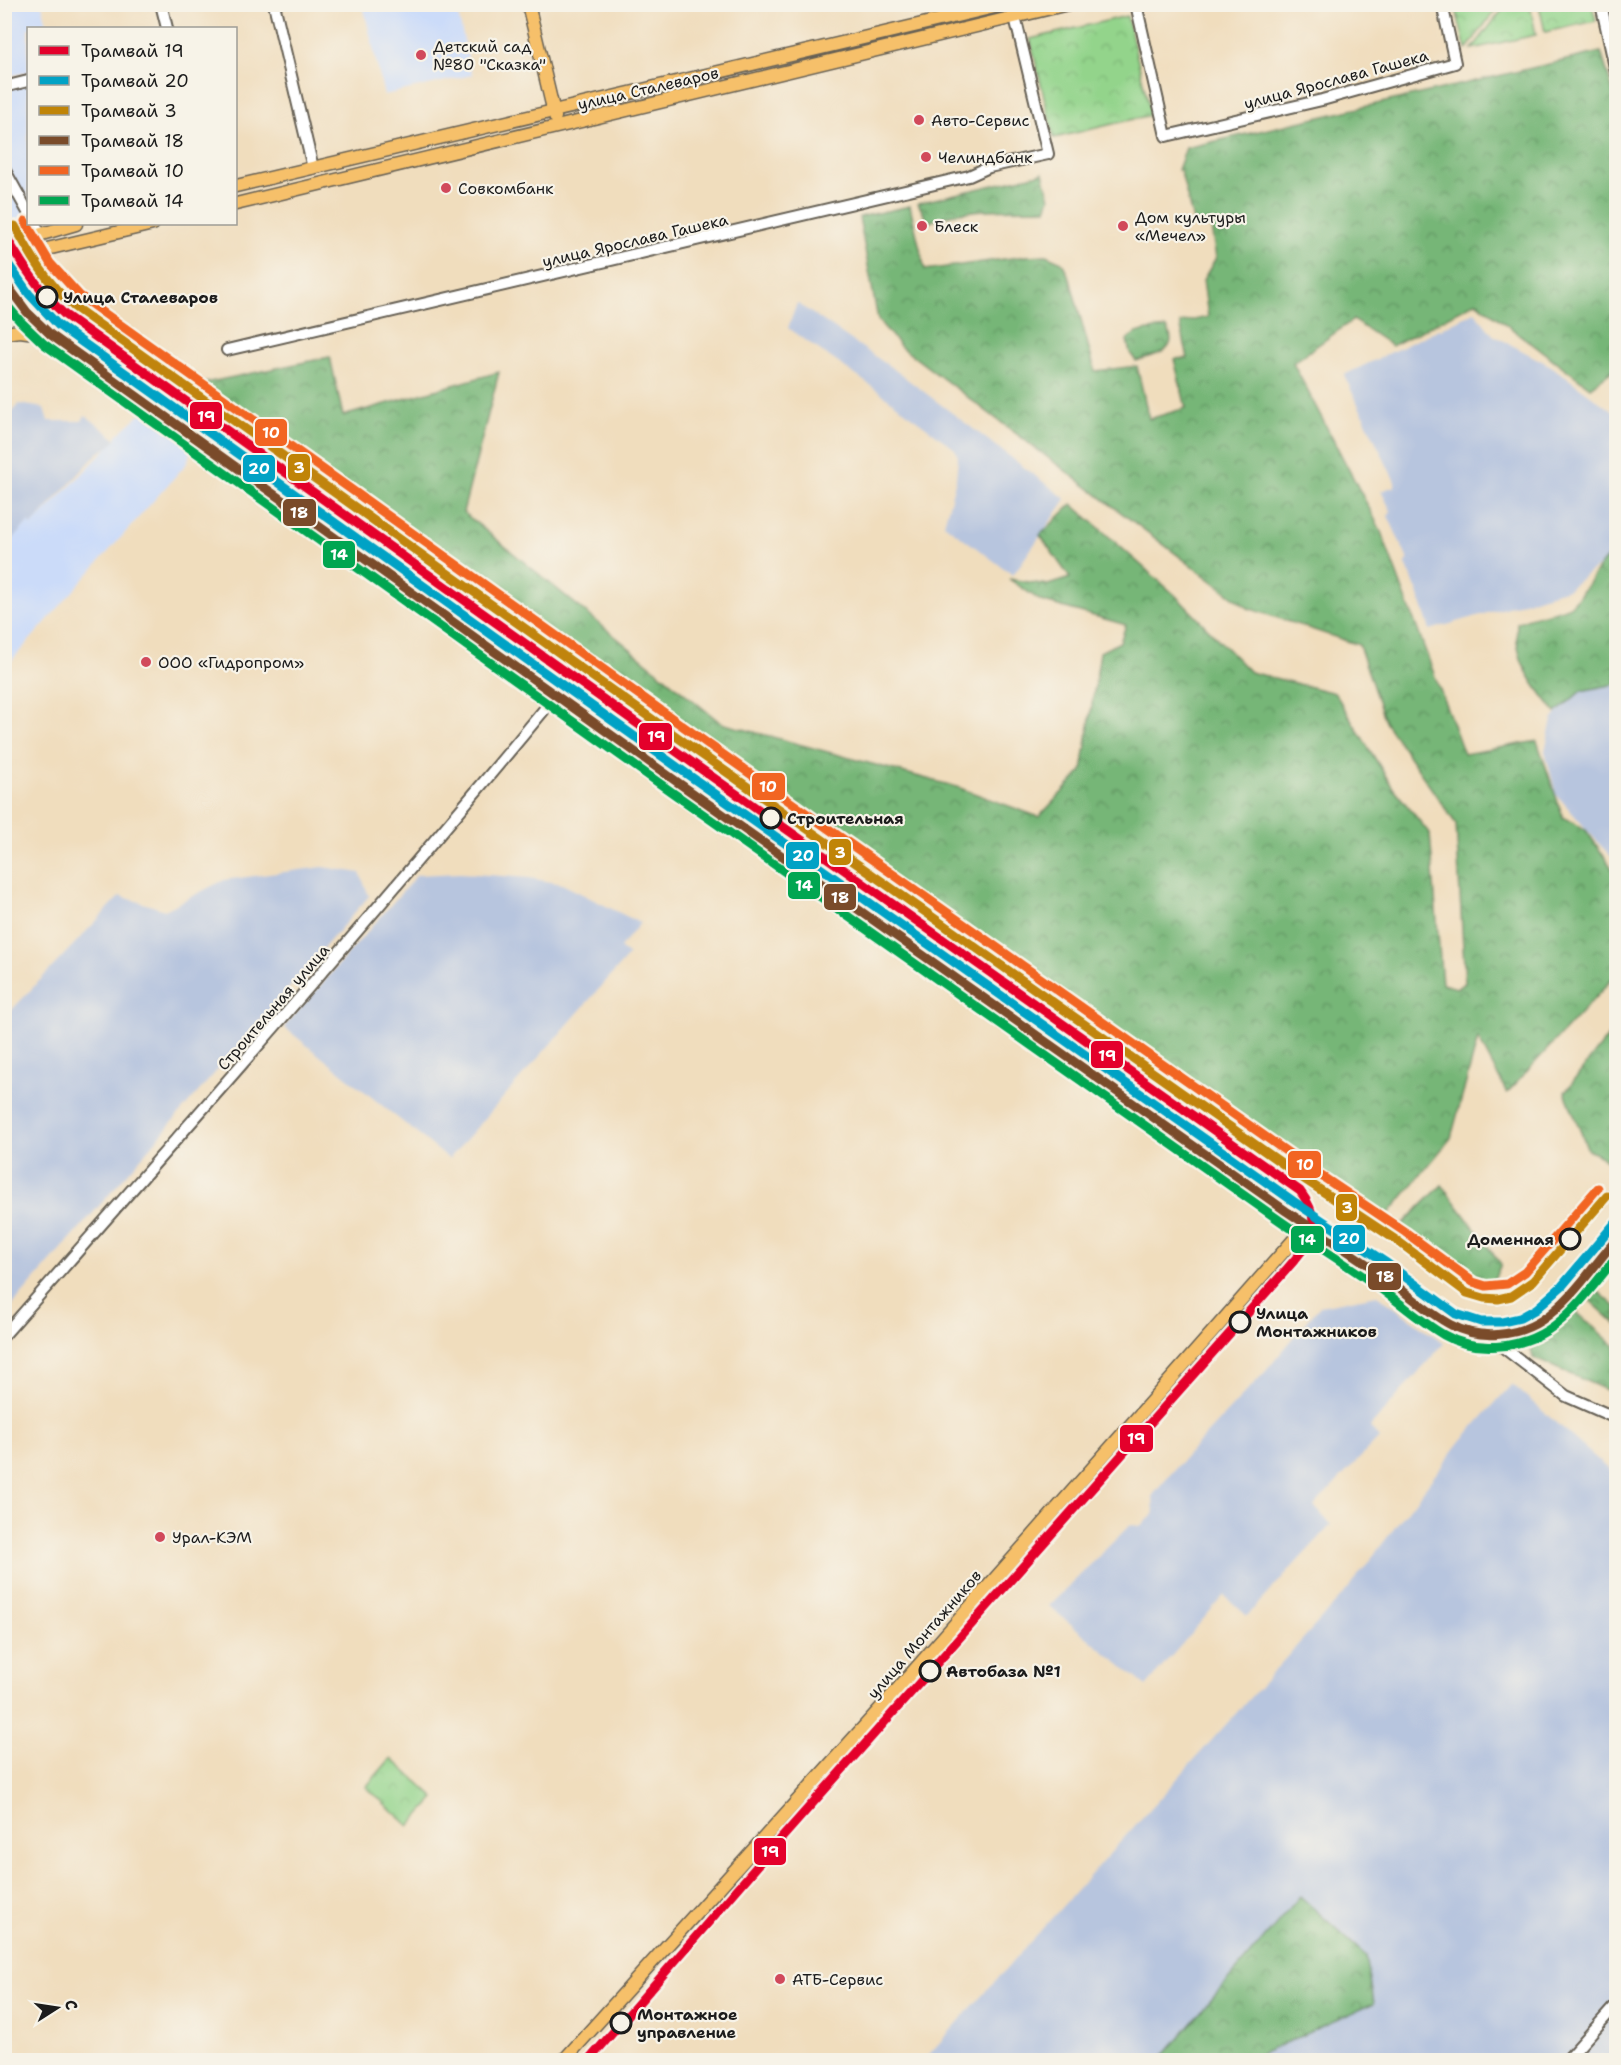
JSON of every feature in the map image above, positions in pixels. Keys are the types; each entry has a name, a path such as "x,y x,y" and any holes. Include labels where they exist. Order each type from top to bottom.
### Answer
{"main road":[{"path":"528,4 558,127"},
{"name":"улица Сталеваров","path":"237,186 554,111 1011,9 1068,4"},
{"name":"улица Сталеваров","path":"237,204 558,127 1011,9"},
{"path":"4,245 37,228 66,225"},
{"path":"4,261 149,225"},
{"path":"37,228 44,250"},
{"path":"4,281 26,309 62,338 1306,1226 1455,1329 1482,1341 1499,1344 1528,1338 1540,1330 1573,1299 1617,1248"},
{"path":"4,333 34,332 62,338"},
{"name":"улица Монтажников","path":"564,2061 888,1700 1306,1226"}],"street":[{"path":"161,4 167,27"},
{"path":"274,4 313,168"},
{"name":"улица Ярослава Гашека","path":"1136,4 1166,136 1322,100 1455,63 1442,4"},
{"path":"1601,4 1617,72"},
{"name":"улица Ярослава Гашека","path":"227,350 969,176 988,167 1048,154 1011,9"},
{"path":"4,87 27,81"},
{"path":"4,169 27,210"},
{"name":"Строительная улица","path":"4,1335 280,1022 558,693"},
{"path":"1499,1344 1566,1396 1617,1418"},
{"path":"1567,2061 1617,2005"}],"shaded area":[{"path":"4,5 42,5 48,27 27,27 27,72 5,77 5,38 9,36"},
{"name":"Детский сад №80 \"Сказка\"","path":"363,5 447,5 458,14 472,75 384,95"},
{"path":"27,84 27,223 9,229 4,221 4,89"},
{"path":"797,303 895,370 1066,499 1013,575 944,524 956,479 958,457 955,449 877,390 788,328"},
{"path":"1475,312 1493,335 1551,366 1616,414 1616,556 1591,571 1568,589 1430,630 1405,562 1408,560 1388,516 1391,511 1381,491 1395,486 1395,482 1344,375"},
{"path":"19,404 44,408 48,421 82,421 85,415 116,439 110,446 98,453 32,525 28,522 5,548 5,421"},
{"path":"142,413 192,447 187,463 5,668 5,548 28,522 32,525 116,439 117,435"},
{"path":"1616,685 1616,861 1556,794 1545,751 1552,720 1576,690"},
{"path":"323,867 360,873 369,896 5,1314 5,1017 120,896 165,910 224,880"},
{"path":"460,873 529,878 562,884 640,923 620,948 629,955 449,1159 284,1027 417,875"},
{"path":"1377,1295 1444,1343 1370,1427 1379,1438 1314,1506 1331,1525 1247,1616 1224,1595 1146,1686 1049,1606 1130,1525 1140,1526 1154,1515 1153,1495 1185,1457 1266,1371 1320,1306"},
{"path":"1512,1384 1613,1473 1616,1470 1616,2060 924,2060 1347,1590 1461,1441"}],"green space":[{"path":"1455,5 1499,5 1466,50"},
{"path":"1506,5 1530,5 1536,35 1472,49"},
{"path":"1539,5 1592,5 1596,21 1545,32"},
{"path":"1127,16 1151,115 1054,138 1030,39"},
{"path":"1601,52 1616,101 1616,368 1590,387 1476,302 1392,346 1353,320 1293,363 1380,529 1464,754 1537,741 1563,817 1586,830 1616,874 1616,975 1507,1093 1478,1038 1451,1138 1373,1233 279,462 171,390 330,357 343,416 499,372 463,512 721,723 957,787 1039,817 1082,771 1100,652 1120,642 1126,625 1041,601 1009,579 1048,585 1070,578 1040,535 1072,504 1175,595 1250,672 1335,693 1393,788 1430,834 1442,984 1457,988 1465,983 1456,824 1385,722 1359,645 1248,608 901,347 878,320 859,217 910,206 925,270 1026,256 1046,255 1062,262 1070,279 1095,371 1137,366 1149,419 1186,408 1174,359 1188,358 1180,323 1208,317 1203,280 1216,258 1211,227 1193,221 1181,172 1178,170 1186,148"},
{"path":"1043,173 1050,198 1046,209 970,211 928,223 918,203"},
{"path":"1167,328 1171,342 1168,347 1164,351 1136,361 1130,353 1127,340 1140,332"},
{"path":"1616,551 1616,684 1581,691 1556,713 1533,682 1522,661 1518,649 1517,623 1571,605 1583,592 1597,570"},
{"path":"1616,1026 1616,1165 1588,1150 1565,1092"},
{"path":"1442,1185 1501,1264 1487,1295 1394,1233"},
{"path":"1593,1287 1616,1307 1616,1324 1585,1296"},
{"path":"1573,1309 1616,1347 1616,1394 1533,1358 1531,1349"},
{"path":"391,1758 435,1798 409,1826 366,1787"},
{"path":"1300,1896 1366,1956 1374,2003 1247,2060 1160,2060"}],"tram line":[{"name":"10","path":"27,225 50,263 80,296 708,744 1473,1282 1486,1286 1507,1284 1525,1272 1598,1188"},
{"name":"3","path":"15,226 40,269 73,306 701,754 1307,1181 1399,1242 1467,1293 1498,1299 1511,1296 1533,1281 1607,1196"},
{"name":"19","path":"4,233 31,277 65,315 694,764 1300,1191 1312,1214 1312,1233 1308,1242 1286,1270 779,1841 589,2060"},
{"name":"20","path":"4,258 29,294 58,325 687,774 1456,1314 1481,1322 1502,1322 1520,1318 1536,1309 1562,1286 1616,1222"},
{"name":"18","path":"4,281 27,312 51,335 680,784 1286,1211 1377,1271 1442,1320 1462,1330 1485,1334 1509,1333 1532,1326 1563,1303 1616,1240"},
{"name":"14","path":"4,302 44,344 673,793 1444,1335 1456,1341 1483,1346 1510,1345 1536,1336 1567,1315 1616,1258"}],"place":[{"name":"Детский сад №80 \"Сказка\"","path":"421,55"},
{"name":"Авто-Сервис","path":"919,120"},
{"name":"Челиндбанк","path":"926,157"},
{"name":"Совкомбанк","path":"446,188"},
{"name":"Блеск","path":"922,226"},
{"name":"Дом культуры «Мечел»","path":"1123,226"},
{"name":"Улица Сталеваров","path":"47,297"},
{"name":"ООО «Гидропром»","path":"146,662"},
{"name":"Строительная","path":"771,818"},
{"name":"Доменная","path":"1570,1239"},
{"name":"Улица Монтажников","path":"1240,1322"},
{"name":"Урал-КЭМ","path":"160,1537"},
{"name":"Автобаза №1","path":"930,1671"},
{"name":"АТБ-Сервис","path":"780,1979"},
{"name":"Монтажное управление","path":"621,2023"}]}
